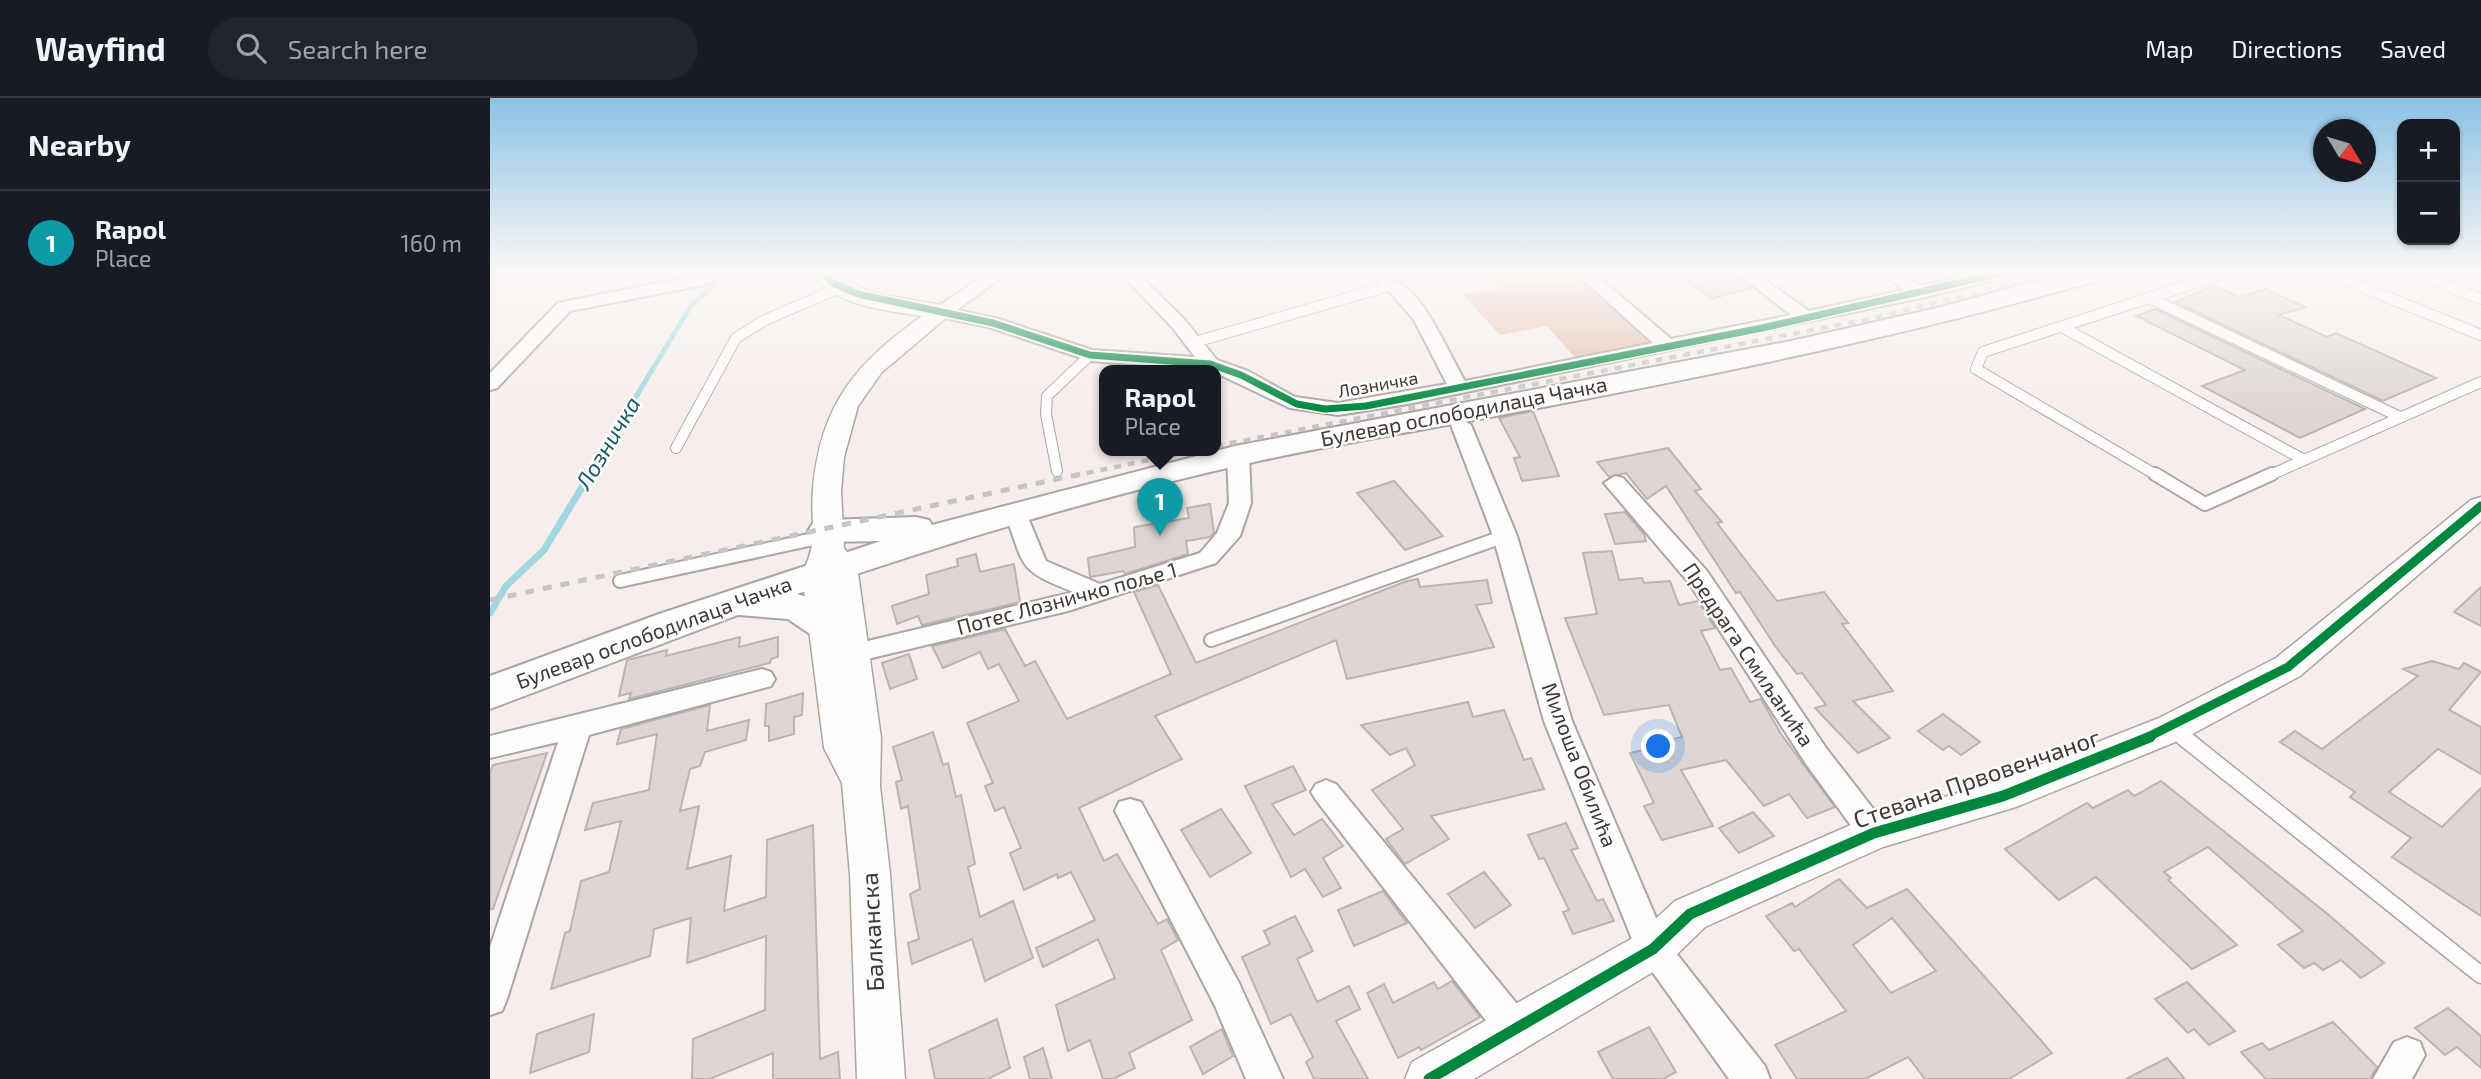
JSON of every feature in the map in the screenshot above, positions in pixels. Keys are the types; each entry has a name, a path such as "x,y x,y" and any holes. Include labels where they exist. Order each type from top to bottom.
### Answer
{"main road":[{"name":"Булевар ослободилаца Чачка","path":"490,693 710,610 828,551 949,532 1238,455 1754,357 1912,320"},
{"path":"710,610 758,604 795,606 818,617 827,626"}],"street":[{"path":"490,384 552,320"},
{"path":"828,551 833,435 843,407 873,365 932,320"},
{"name":"Лозничка","path":"978,320 1090,355 1210,364"},
{"path":"1173,320 1195,342 1210,364"},
{"path":"1424,320 1458,386"},
{"path":"1638,320 1668,346"},
{"name":"Лозничка","path":"1221,368 1241,375 1290,402 1325,409 1366,406 1793,320"},
{"path":"1143,359 1195,342"},
{"name":"Милоша Обилића","path":"1461,425 1505,536 1558,721 1654,949 1752,1079"},
{"name":"Потес Лозничко поље 1","path":"855,653 1101,594 1198,564 1219,548 1228,536 1242,489 1238,455"},
{"name":"Предрага Смиљанића","path":"1615,483 1698,577 1816,756 1874,833"},
{"name":"Стевана Првовенчаног","path":"1429,1079 1654,949 1690,914 1874,833 2003,796 2172,728 2288,667 2481,506"},
{"path":"1016,513 1036,565 1045,572 1101,594"},
{"name":"Балканска","path":"828,551 827,626 842,748 861,786"},
{"name":"Балканска","path":"828,551 855,653 863,738 861,786 870,874 881,1079"},
{"path":"490,747 762,679"},
{"path":"491,996 577,727"},
{"path":"1326,792 1514,1028"},
{"path":"1130,811 1227,995 1265,1079"}],"lane":[{"path":"676,448 736,338 766,320"},
{"path":"1195,342 1262,320"},
{"path":"2084,320 1983,352 1976,369 2205,504 2481,382"},
{"path":"2196,320 2400,417"},
{"path":"2443,320 2481,335"},
{"path":"2062,327 2304,460"},
{"path":"1057,471 1046,414 1047,396 1090,355"},
{"path":"1211,640 1505,536"},
{"path":"620,581 828,551"},
{"path":"2172,728 2481,975"}],"shaded area":[{"path":"1486,320 1630,320 1657,342 1576,359 1547,326 1500,335"}],"building":[{"path":"2144,320 2178,320 2365,409 2300,438 2202,386 2245,370"},
{"path":"2212,320 2289,320 2327,337 2336,333 2436,378 2383,401"},
{"path":"1533,411 1559,476 1522,481 1514,458 1520,457 1499,418"},
{"path":"1668,448 1701,489 1695,491 1722,522 1717,523 1777,601 1824,592 1848,623 1842,624 1893,691 1853,701 1890,738 1858,753 1815,708 1826,705 1802,673 1797,674 1775,646 1740,592 1736,593 1666,486 1647,499 1626,473 1609,477 1597,462"},
{"path":"1394,481 1443,536 1405,550 1357,493"},
{"path":"1210,504 1214,532 1210,537 1186,541 1188,554 1125,574 1123,571 1090,577 1088,558 1135,547 1134,527 1189,518 1187,508"},
{"path":"1625,512 1644,534 1646,541 1615,544 1605,514"},
{"path":"1612,551 1619,580 1642,578 1644,583 1670,581 1679,605 1698,601 1715,628 1701,631 1720,670 1731,668 1750,702 1761,699 1781,734 1835,807 1807,818 1789,794 1764,806 1726,760 1681,770 1713,826 1662,840 1644,806 1654,803 1630,753 1648,749 1646,745 1682,737 1669,705 1604,715 1565,618 1597,614 1583,553"},
{"path":"976,554 980,572 1014,564 1020,602 922,625 918,616 897,624 892,606 929,594 926,575 958,566 957,559"},
{"path":"1418,579 1420,587 1487,580 1492,603 1476,605 1494,647 1347,679 1336,640 1155,716 1182,759 1079,808 1104,861 1117,854 1158,924 1167,919 1178,940 1161,950 1192,1020 1129,1053 1135,1068 1113,1079 1103,1079 1090,1040 1068,1051 1056,1005 1115,978 1098,939 1043,967 1036,948 1095,920 1071,872 1058,878 1057,874 1024,890 1010,853 1021,848 1004,807 995,811 985,786 993,783 967,723 1019,701 999,664 988,669 980,652 943,668 932,646 1005,629 1025,666 1035,661 1067,719 1171,674 1134,592 1158,585 1196,663"},
{"path":"2481,587 2481,626 2454,612"},
{"path":"740,637 739,647 778,637 778,657 771,659 770,663 629,699 631,693 619,696 627,660 667,650 666,656"},
{"path":"909,654 917,679 890,689 882,663"},
{"path":"2432,661 2459,669 2464,663 2481,672 2449,710 2481,727 2481,774 2438,749 2389,792 2442,827 2481,788 2481,916 2392,857 2411,838 2350,797 2355,792 2280,742 2295,731 2322,749 2418,676 2403,669"},
{"path":"803,693 802,715 794,717 794,734 769,741 769,726 765,726 766,704"},
{"path":"1468,702 1473,717 1504,710 1524,760 1531,758 1544,789 1431,816 1449,839 1405,864 1386,839 1403,829 1372,790 1415,765 1406,748 1390,755 1361,725"},
{"path":"710,705 707,731 749,720 746,740 705,752 700,766 690,769 680,811 699,806 687,869 731,856 724,911 766,897 767,840 813,825 820,1059 838,1052 840,1079 773,1079 773,1053 710,1079 692,1079 693,1039 765,1010 766,936 687,963 691,918 654,929 650,956 551,989 565,933 570,931 581,881 609,872 621,821 585,830 593,803 649,790 657,734 617,744 621,729"},
{"path":"1943,714 1980,742 1961,755 1949,746 1943,750 1918,731"},
{"path":"933,732 943,765 948,763 956,797 961,795 975,864 968,867 980,917 1013,901 1033,958 985,981 972,939 912,964 908,943 919,939 910,894 920,889 908,806 901,809 896,782 902,780 893,747"},
{"path":"547,753 493,909 490,909 490,773 493,765"},
{"path":"1293,766 1306,790 1272,804 1294,835 1322,819 1343,846 1323,858 1341,888 1323,897 1305,869 1291,877 1245,786"},
{"path":"2161,781 2330,916 2384,963 2361,978 2341,960 2323,970 2314,963 2304,968 2278,945 2303,931 2208,847 2164,872 2171,878 2168,880 2237,945 2192,969 2096,877 2059,900 2005,849 2087,803 2093,808 2128,790 2134,796"},
{"path":"1221,809 1251,853 1210,877 1181,830"},
{"path":"1753,812 1774,836 1739,853 1719,828"},
{"path":"1566,823 1578,848 1571,850 1597,901 1603,899 1614,921 1573,934 1563,912 1569,910 1544,858 1539,859 1528,835"},
{"path":"1484,872 1511,905 1475,928 1448,894"},
{"path":"1839,879 1867,908 1907,889 2052,1053 2009,1079 1925,1079 1908,1057 1865,1079 1797,1079 1775,1045 1846,1011 1799,949 1794,951 1766,916 1792,903 1795,907","holes":["1892,918 1936,971 1891,993 1853,945"]},
{"path":"1383,891 1407,923 1354,946 1338,910"},
{"path":"1295,916 1313,951 1297,959 1317,1002 1349,986 1360,1009 1336,1021 1368,1079 1314,1079 1306,1062 1313,1057 1291,1014 1271,1024 1242,957 1270,944 1264,931"},
{"path":"1452,981 1480,1017 1421,1050 1419,1047 1398,1058 1367,993 1384,984 1393,1003 1434,982 1438,989"},
{"path":"2187,982 2235,1031 2209,1045 2194,1029 2188,1033 2155,999"},
{"path":"2448,1008 2481,1036 2481,1068 2457,1047 2445,1055 2415,1028"},
{"path":"594,1014 589,1052 530,1073 537,1034"},
{"path":"997,1019 1010,1068 988,1079 935,1079 929,1050"},
{"path":"2333,1022 2377,1067 2370,1079 2266,1079 2241,1052 2262,1043 2269,1050"},
{"path":"1649,1027 1676,1072 1663,1079 1613,1079 1598,1052"},
{"path":"1222,1029 1233,1056 1203,1074 1190,1047"},
{"path":"1043,1048 1052,1079 1030,1079 1024,1057"},
{"path":"2167,1058 2185,1079 2126,1079"}],"waterway":[{"name":"Лозничка","path":"588,476 682,320"},
{"name":"Лозничка","path":"490,613 506,586 544,550 590,474"}],"railway":[{"path":"1221,445 1865,320"},
{"path":"1073,476 1168,456"},
{"path":"490,600 1081,474"}],"cycle path":[{"path":"978,320 1090,355 1213,365"},
{"path":"1221,368 1241,375 1297,404 1325,409 1366,406 1798,320"},
{"path":"1429,1079 1653,949 1690,914 1874,833 2003,796 2172,728 2288,667 2481,506"}],"place":[{"name":"Rapol","path":"1160,536"}]}
